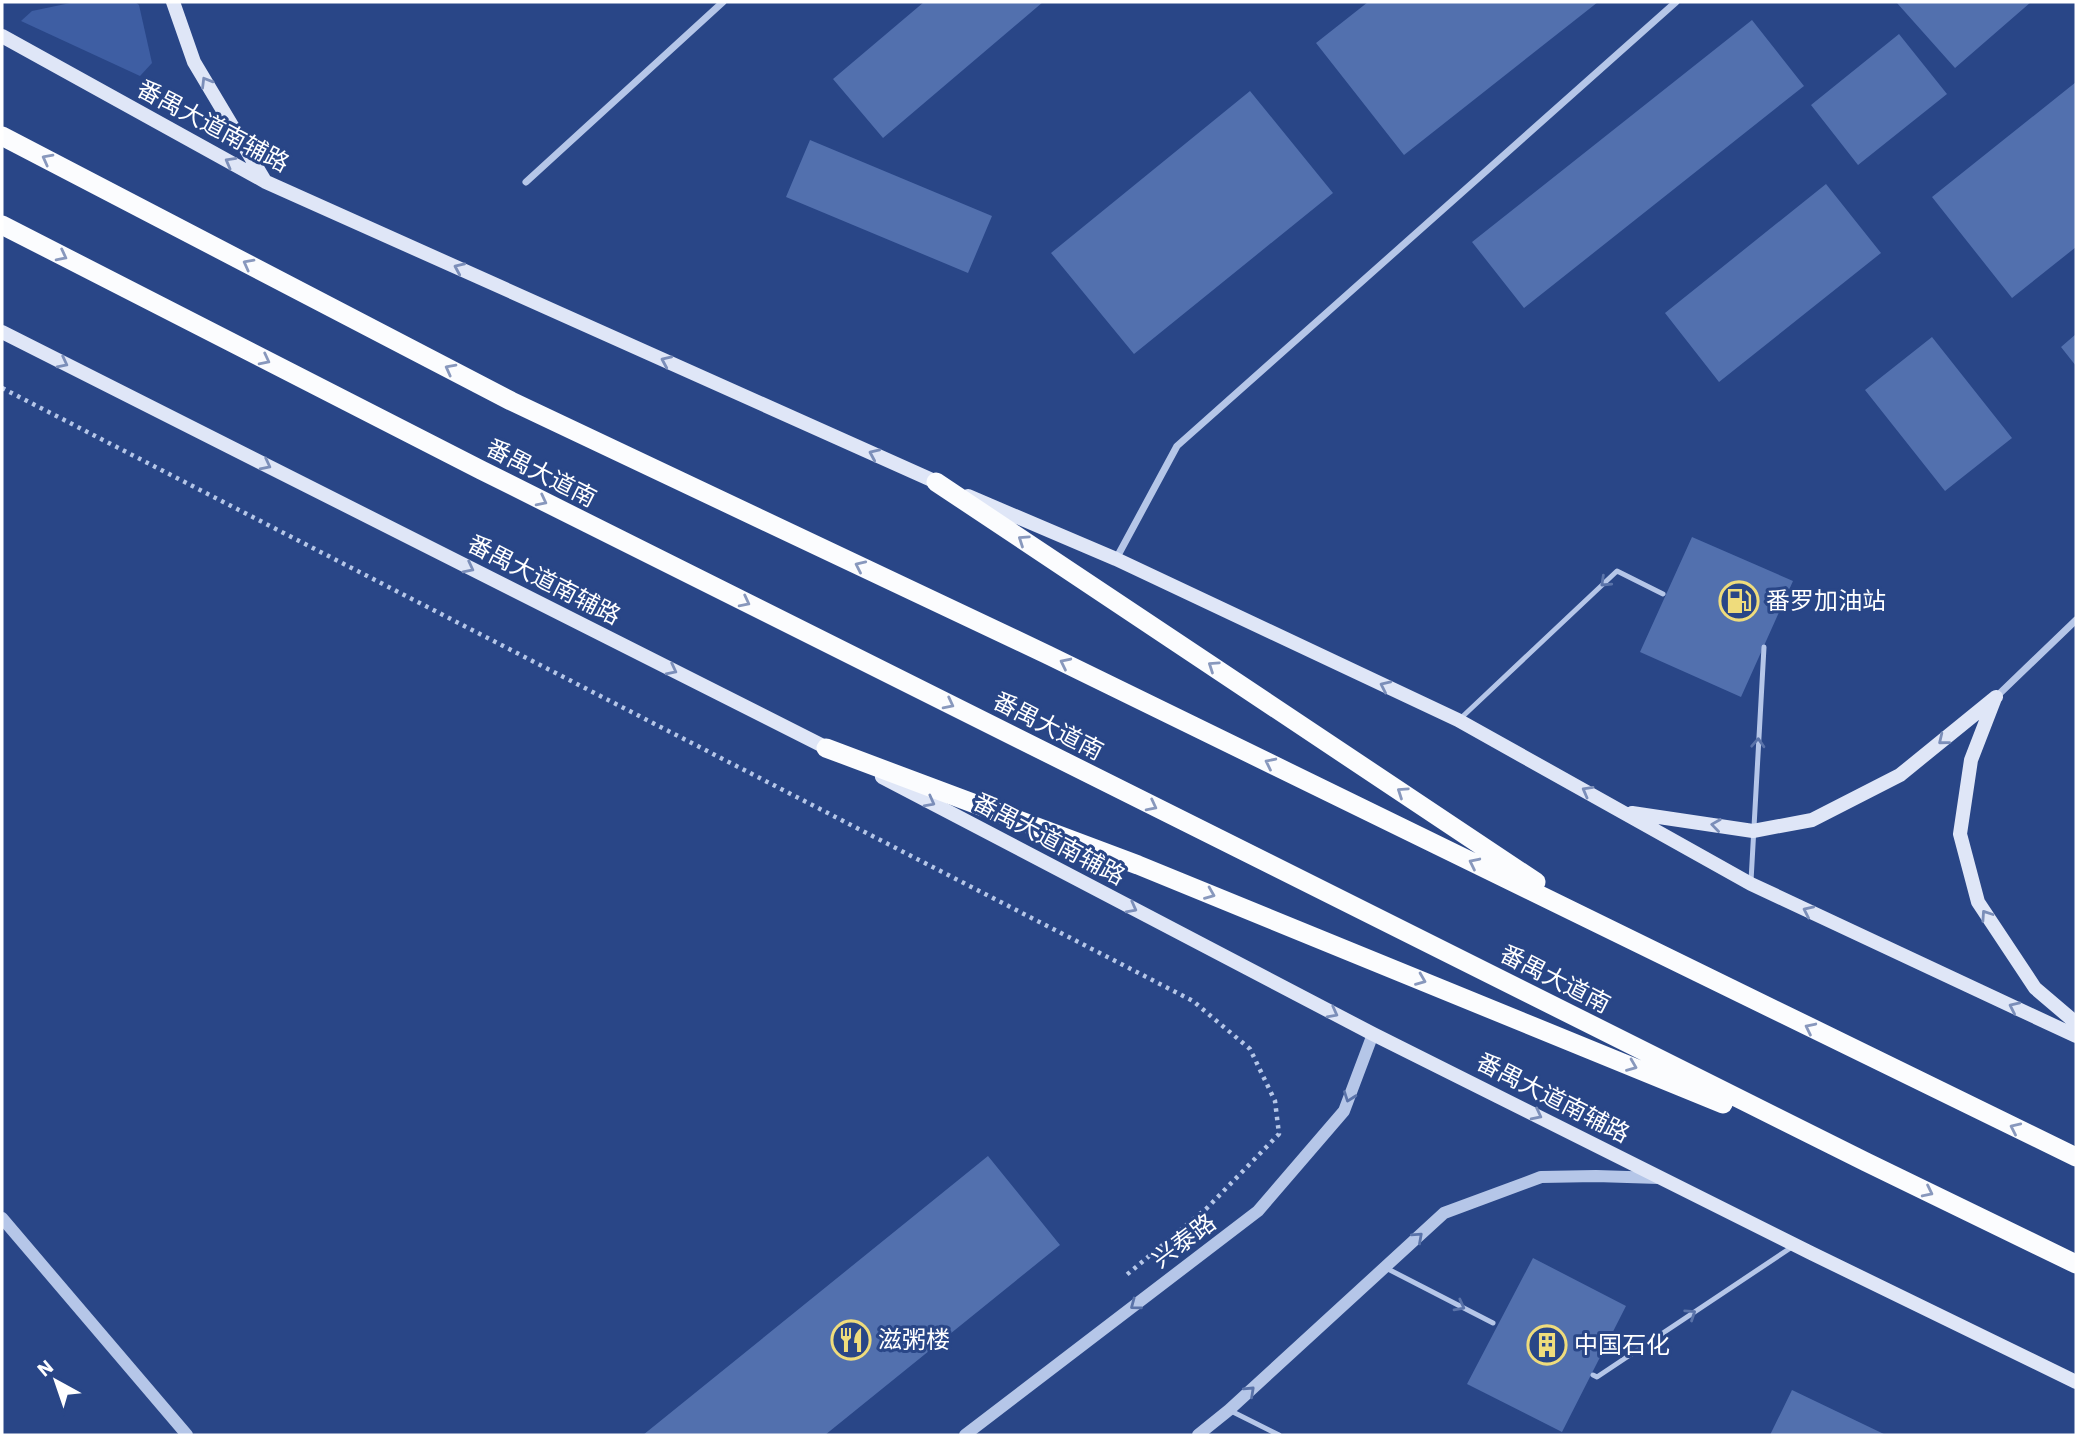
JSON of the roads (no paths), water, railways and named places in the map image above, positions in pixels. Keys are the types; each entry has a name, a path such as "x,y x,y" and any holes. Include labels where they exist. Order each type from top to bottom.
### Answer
{"highway":[{"name":"番禺大道南","path":"2,136 511,401 1048,654 2076,1157"},
{"name":"番禺大道南","path":"2,225 481,470 1866,1162 2076,1264"},
{"path":"936,482 1601,925"},
{"path":"826,748 1138,865 1866,1162"}],"main road":[{"path":"173,2 194,62 266,182"},
{"name":"番禺大道南辅路","path":"2,36 266,182 936,482 1116,559 1458,720 1751,884 2076,1036"},
{"name":"番禺大道南辅路","path":"2,332 826,748 1373,1034 2076,1382"},
{"path":"1623,811 1753,831 1812,820 1900,775 1996,697"},
{"path":"1996,697 1971,760 1960,834 1978,902 2035,988 2076,1023"}],"street":[{"path":"526,182 723,2"},
{"path":"1116,559 1177,446 1676,2"},
{"path":"1996,697 2076,620"},
{"name":"兴泰路","path":"965,1435 1258,1211 1344,1111 1373,1034"},
{"path":"1198,1435 1444,1213 1541,1177 1663,1178"},
{"path":"2,1219 187,1435"}],"lane":[{"path":"1458,720 1617,570 1663,594"},
{"path":"1751,884 1764,647"},
{"path":"1593,1375 1597,1377 1795,1245"},
{"path":"1384,1267 1493,1323"},
{"path":"1228,1410 1279,1435"}],"place":[{"name":"番罗加油站","path":"1739,601"},
{"name":"滋粥楼","path":"851,1340"},
{"name":"中国石化","path":"1547,1345"}]}
